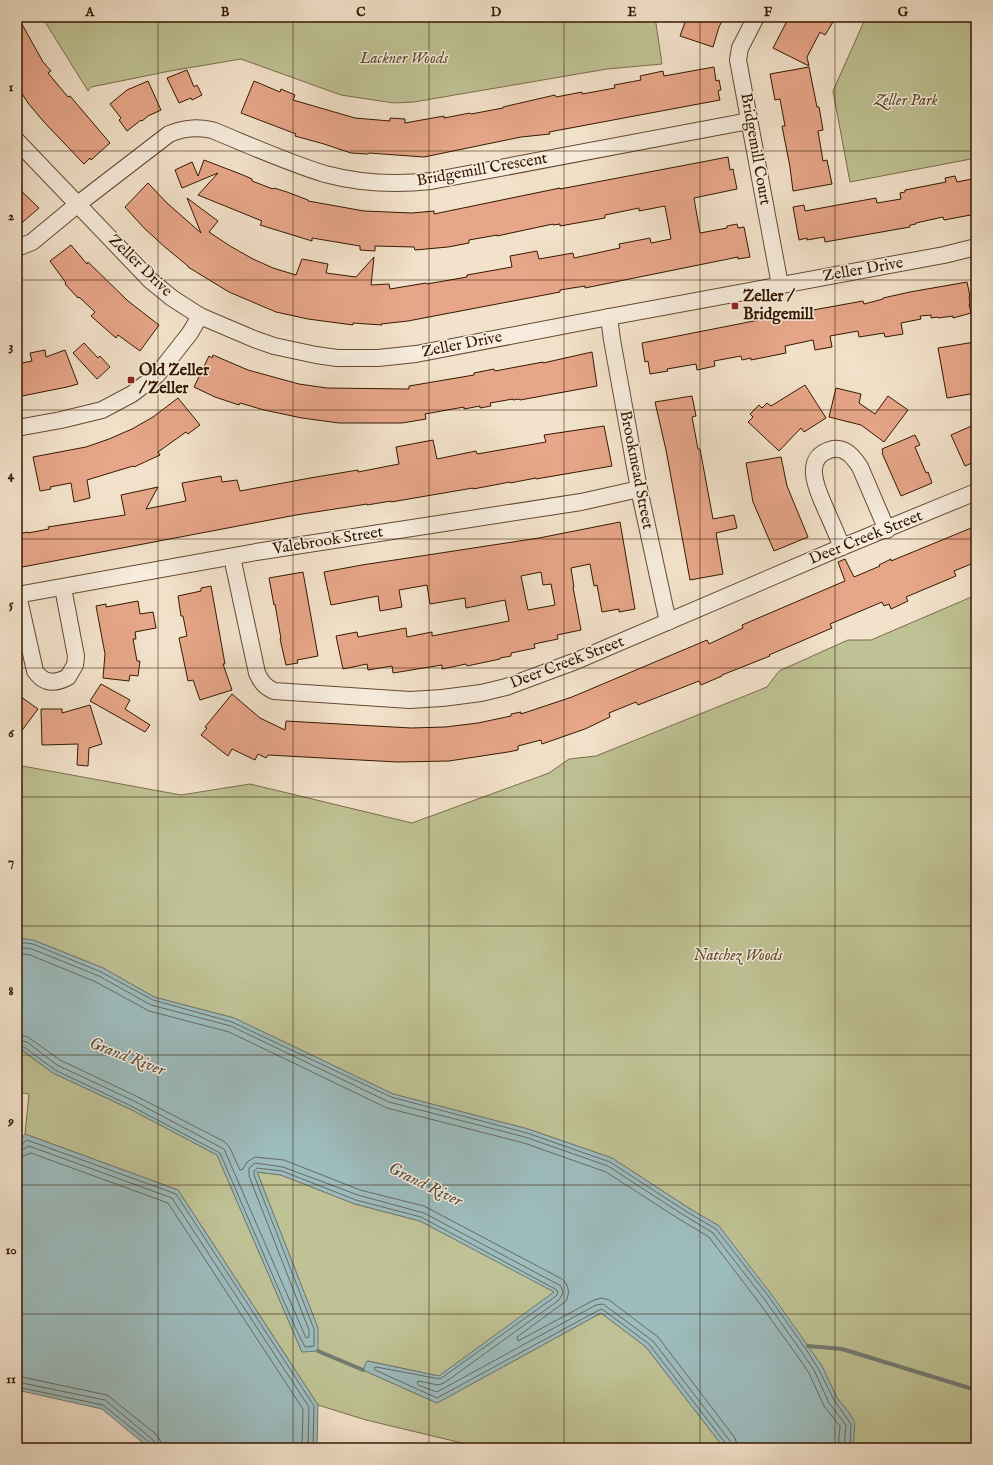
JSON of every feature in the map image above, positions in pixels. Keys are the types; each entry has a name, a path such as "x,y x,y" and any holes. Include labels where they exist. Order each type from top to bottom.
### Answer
{"street":[{"name":"Bridgemill Court","path":"756,17 740,48 738,60 780,285"},
{"name":"Bridgemill Crescent","path":"17,248 32,242 78,204 169,134 187,128 199,127 212,130 296,164 326,174 358,180 415,183 750,121"},
{"name":"Zeller Drive","path":"17,141 150,280 172,298 200,316 254,339 295,351 337,358 378,358 416,354 609,316 936,256 976,247"},
{"path":"17,428 61,420 102,410 132,394 157,375 190,333 200,316"},
{"name":"Brookmead Street","path":"609,316 612,340 640,489 668,622"},
{"path":"842,547 814,482 814,468 818,458 826,451 836,449 846,451 854,459 860,467 887,530"},
{"name":"Valebrook Street","path":"18,595 232,557 581,502 640,489"},
{"name":"Deer Creek Street","path":"232,557 257,673 263,684 274,691 410,700 442,698 481,693 530,679 976,492"},
{"path":"18,595 35,672 44,680 56,682 68,677 75,665 76,656 63,588"}],"green space":[{"name":"Lackner Woods","path":"42,17 655,17 662,64 607,69 414,102 394,103 341,95 241,59 170,71 91,87 88,91"},
{"name":"Zeller Park","path":"866,17 976,17 976,158 850,182 833,91"},
{"name":"Natchez Woods","path":"976,595 976,1448 854,1448 850,1414 837,1398 822,1366 719,1226 612,1158 528,1129 393,1094 234,1018 154,997 103,968 33,940 17,938 17,765 181,795 250,784 412,823 549,773 569,759 596,756 767,687 779,671 848,640 871,640"},
{"path":"17,1049 21,1050 53,1073 130,1109 217,1155 302,1352 318,1328 257,1172 281,1175 355,1204 420,1221 555,1292 439,1376 368,1361 363,1370 437,1403 601,1313 646,1347 724,1448 483,1448 366,1420 318,1405 178,1190 25,1134 29,1094 17,1092"}],"water":[{"name":"Grand River","path":"17,938 33,940 103,968 154,997 234,1018 393,1094 528,1129 612,1158 719,1226 772,1295 822,1366 837,1398 850,1414 855,1423 854,1448 724,1448 646,1347 601,1313 437,1403 363,1370 367,1361 439,1376 554,1292 420,1221 355,1204 281,1175 257,1172 318,1328 318,1351 302,1352 217,1155 130,1109 53,1073 22,1050 17,1049"},
{"path":"25,1134 178,1190 318,1405 317,1448 149,1448 102,1409 17,1390 17,1144"}],"building":[{"path":"17,17 43,62 51,71 48,73 68,97 70,96 110,143 91,160 90,158 84,164 44,122 28,103 17,86"},
{"path":"687,17 724,17 719,27 713,47 680,36"},
{"path":"792,17 836,17 825,35 820,32 807,57 809,66 773,48 787,21 789,22"},
{"path":"714,67 716,81 719,80 721,90 718,91 720,100 549,132 550,134 521,137 424,157 351,153 295,136 296,134 241,113 254,81 280,92 281,89 295,95 293,100 355,118 390,121 390,118 405,119 405,123 444,116 444,118 471,114 503,108 555,95 556,97 582,92 582,94 615,88 614,85 641,80 640,76 663,71 664,76"},
{"path":"809,67 823,130 818,131 823,161 827,160 832,184 793,191 782,126 785,126 780,99 775,100 770,74"},
{"path":"187,70 194,87 197,85 202,95 192,100 191,98 179,103 167,78"},
{"path":"148,81 161,110 148,116 142,121 141,120 127,131 119,120 121,118 110,104 127,90"},
{"path":"728,157 730,170 733,169 737,189 694,198 700,233 727,228 727,226 737,224 738,228 744,227 750,257 738,259 738,257 585,288 585,286 560,290 560,292 408,321 381,324 382,325 353,323 353,325 308,319 276,312 229,292 188,267 144,228 125,207 148,183 167,203 201,233 187,198 218,221 209,232 253,259 273,268 296,275 302,259 328,264 326,273 356,277 374,257 371,285 389,284 390,289 467,277 467,275 512,267 510,256 537,251 539,259 573,253 574,258 620,248 619,244 650,238 651,243 671,239 665,206 639,211 639,208 605,215 605,218 560,226 560,224 553,224 497,236 469,240 469,243 448,247 415,250 414,247 375,246 375,251 360,250 360,246 312,238 312,241 260,225 262,221 198,195 218,173 182,188 175,170 192,162 198,176 204,160 243,175 252,179 252,181 273,189 287,192 308,201 364,211 412,213 434,211 434,214 560,188"},
{"path":"955,176 957,182 972,179 973,185 976,185 976,214 944,220 943,217 916,223 910,225 910,227 825,242 824,237 799,240 793,207 804,205 805,211 876,198 877,203 901,199 900,193 905,192 905,190 946,182 945,178"},
{"path":"17,187 39,208 17,227"},
{"path":"71,245 87,264 88,262 128,301 159,325 140,351 118,335 116,338 91,316 95,312 79,297 78,298 65,284 66,283 50,261"},
{"path":"967,282 971,313 953,318 953,316 931,318 931,315 920,316 921,319 901,323 903,334 885,337 884,333 859,337 858,331 830,336 832,347 815,350 813,340 785,346 786,353 751,360 751,358 742,360 741,356 714,361 715,366 697,370 696,364 667,369 668,371 650,374 648,361 645,362 642,343 759,320 759,318 791,314 863,301 864,304 910,292"},
{"path":"975,342 976,393 947,398 938,348"},
{"path":"84,343 98,358 100,356 110,367 97,379 73,353"},
{"path":"45,350 46,357 65,350 78,384 17,397 17,364 32,361 30,353"},
{"path":"592,352 597,386 520,400 513,399 490,403 491,406 480,408 480,406 464,409 464,407 425,414 426,419 402,423 339,423 302,418 240,403 239,405 215,397 194,387 209,356 212,358 213,355 248,370 299,384 327,388 409,389 409,386 474,375 474,373 494,369 495,371 543,363"},
{"path":"805,385 826,418 804,432 801,428 779,451 748,422 753,417 750,414 759,405 762,408 767,403 771,406"},
{"path":"836,388 861,394 859,403 875,414 888,396 908,410 884,442 861,425 829,417"},
{"path":"692,396 696,416 692,417 698,449 700,449 713,519 734,515 737,528 716,533 723,574 690,580 666,450 655,402"},
{"path":"178,398 200,425 188,434 186,432 158,452 160,455 134,467 133,466 87,480 90,498 74,502 71,483 50,487 51,489 40,491 33,457 86,447 109,439 132,429 153,417"},
{"path":"976,424 976,461 965,466 951,435"},
{"path":"604,426 612,466 391,502 367,504 296,515 17,568 17,534 49,529 48,527 125,515 121,495 158,487 146,509 186,501 182,483 221,476 222,482 237,480 240,491 399,464 396,447 433,440 437,459 476,451 477,454 546,442 544,435"},
{"path":"915,435 920,445 915,447 932,483 901,496 882,453 882,449"},
{"path":"781,457 787,486 808,537 774,551 753,502 746,463"},
{"path":"620,522 635,609 619,612 619,609 602,612 597,585 594,586 590,564 571,568 581,630 557,635 558,639 534,644 535,648 511,653 511,656 467,666 466,664 442,669 442,665 393,673 392,666 368,670 367,664 343,669 336,636 357,632 358,637 406,628 407,637 432,632 432,636 509,621 505,600 466,608 465,598 430,604 427,585 399,590 402,607 380,611 378,596 331,605 324,572 539,538","holes":["541,572 543,585 551,584 555,605 528,610 521,576"]},
{"path":"976,526 976,562 954,571 956,576 906,597 908,601 891,609 889,604 884,606 882,602 830,624 832,628 701,685 699,681 638,705 636,702 609,713 610,717 585,729 542,744 541,740 518,746 518,750 449,761 397,762 268,755 266,758 258,754 255,760 232,749 228,756 201,735 207,728 205,727 232,694 260,718 285,730 286,721 411,728 445,727 478,723 511,716 511,714 521,712 521,714 572,697 707,640 709,644 743,628 742,625 845,581 838,562 845,559 854,577 880,566 879,565 891,559 891,561"},
{"path":"303,572 318,656 297,660 298,663 286,665 269,578"},
{"path":"211,586 225,664 223,664 232,690 200,700 193,680 188,681 179,638 187,636 183,616 181,616 178,596 201,591 201,588"},
{"path":"138,601 140,614 153,612 156,628 135,632 136,639 133,639 137,661 140,661 138,676 130,675 129,681 103,678 105,654 96,606 106,604 106,607"},
{"path":"101,684 130,700 125,709 150,725 145,732 90,701"},
{"path":"17,694 38,709 17,737"},
{"path":"90,705 102,744 89,748 88,766 77,765 78,744 42,745 41,709 62,709 62,713"}],"waterway":[{"path":"808,1346 842,1349 976,1390"},
{"path":"318,1351 363,1370"}],"place":[{"name":"Zeller / Bridgemill","path":"735,306"},
{"name":"Old Zeller / Zeller","path":"131,380"}]}
